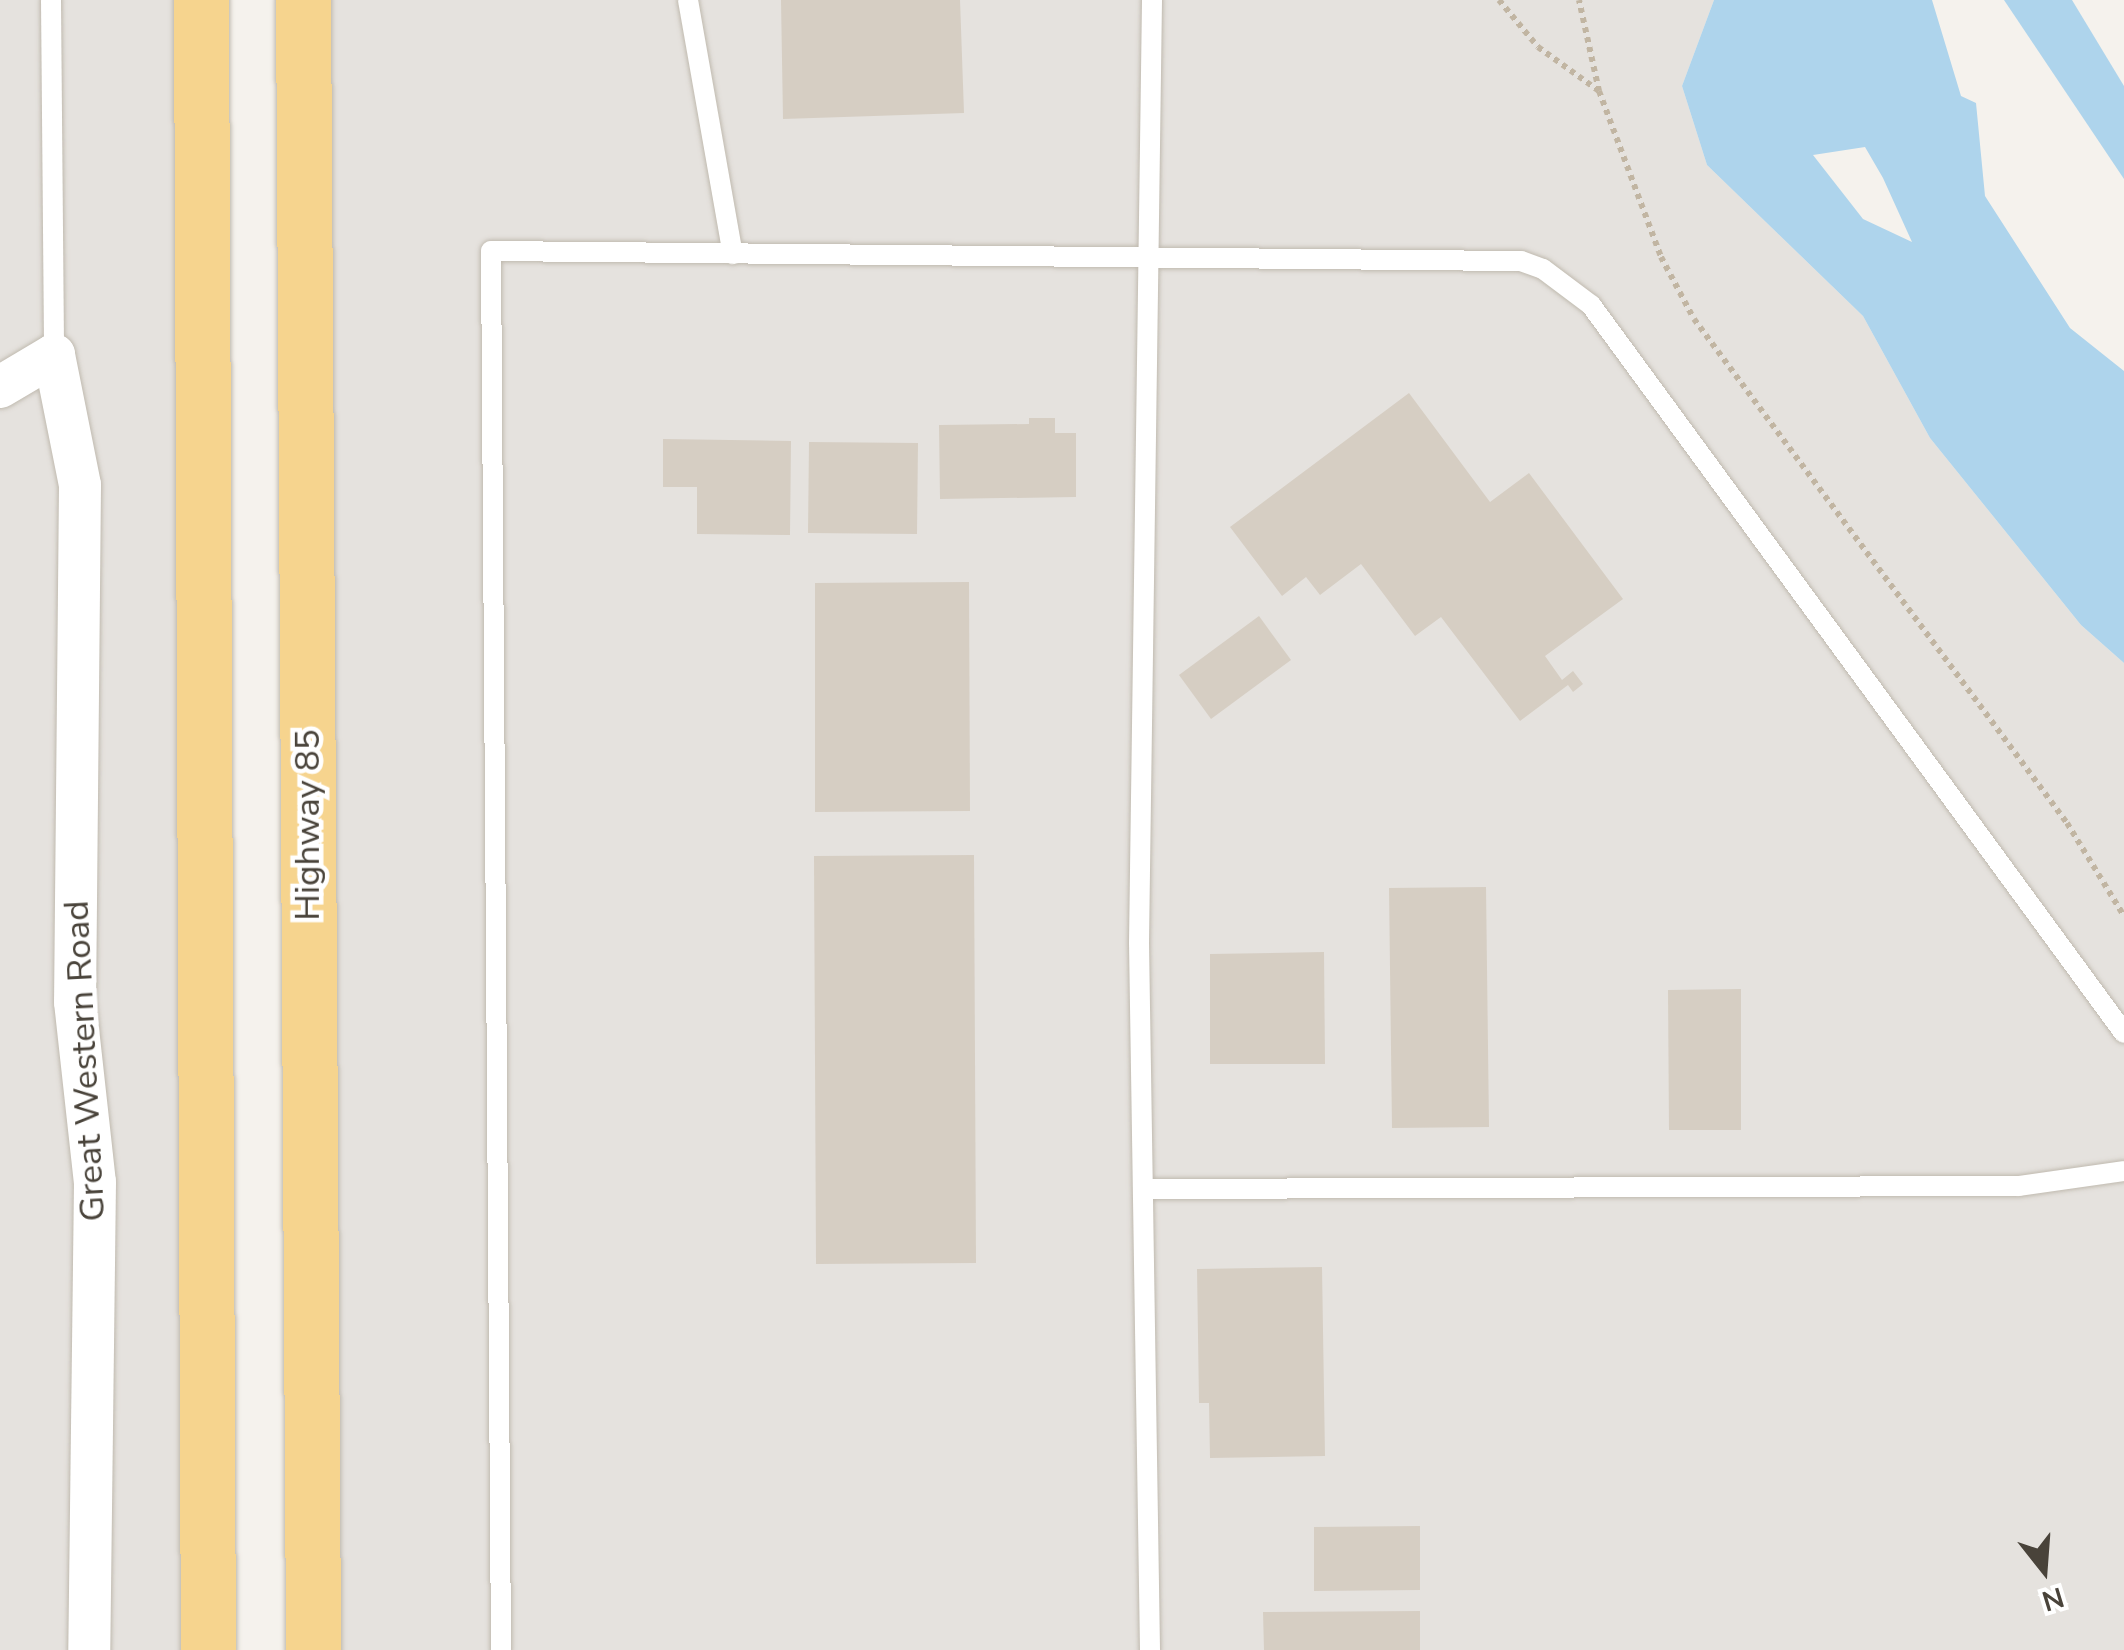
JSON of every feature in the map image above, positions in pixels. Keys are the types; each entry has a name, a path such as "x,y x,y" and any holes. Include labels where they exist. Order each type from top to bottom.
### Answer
{"highway":[{"path":"202,0 208,1650"},
{"name":"Highway 85","path":"303,0 313,1650"}],"street":[{"path":"0,387 54,355"},
{"name":"Great Western Road","path":"54,355 80,484 75,1002 94,1182 90,1650"}],"lane":[{"path":"51,0 54,355"},
{"path":"688,0 733,254"},
{"path":"1150,1650 1139,943 1152,0"},
{"path":"501,1650 491,251 1522,261 1591,304 2124,1033"},
{"path":"1145,1188 2020,1186 2124,1171"}],"path":[{"path":"1499,0 1538,47 1599,90"},
{"path":"1579,0 1599,90 1661,258 1694,319 2067,823 2124,916"}],"shaded area":[{"path":"0,0 201,0 208,1650 0,1650"},
{"path":"303,0 1714,0 1682,86 1707,165 1863,316 1930,438 2081,625 2124,663 2124,1650 313,1650"}],"water":[{"path":"1714,0 1932,0 1961,96 1976,103 1985,196 2070,328 2124,371 2124,663 2081,625 1930,438 1863,316 1707,165 1682,86","holes":["1865,147 1912,242 1863,219 1813,155"]},
{"path":"2004,0 2072,0 2124,86 2124,179"}],"building":[{"path":"781,0 960,0 964,113 783,119"},
{"path":"1409,393 1490,502 1529,473 1623,599 1545,656 1562,680 1573,671 1583,684 1573,692 1568,685 1520,721 1441,617 1415,636 1361,564 1320,595 1306,577 1282,596 1230,527"},
{"path":"1029,418 1055,418 1055,433 1076,433 1076,497 940,499 939,425 1029,424"},
{"path":"663,439 791,441 790,535 697,534 697,487 663,487"},
{"path":"809,442 918,443 917,534 808,533"},
{"path":"969,582 970,811 815,812 815,583"},
{"path":"1259,616 1291,660 1211,719 1179,675"},
{"path":"974,855 976,1263 816,1264 814,856"},
{"path":"1486,887 1489,1127 1392,1128 1389,888"},
{"path":"1324,952 1325,1064 1210,1064 1210,954"},
{"path":"1741,989 1741,1130 1669,1130 1668,990"},
{"path":"1322,1267 1325,1456 1210,1458 1209,1403 1199,1403 1197,1269"},
{"path":"1420,1526 1420,1590 1314,1591 1314,1527"},
{"path":"1420,1611 1420,1650 1264,1650 1263,1612"}]}
